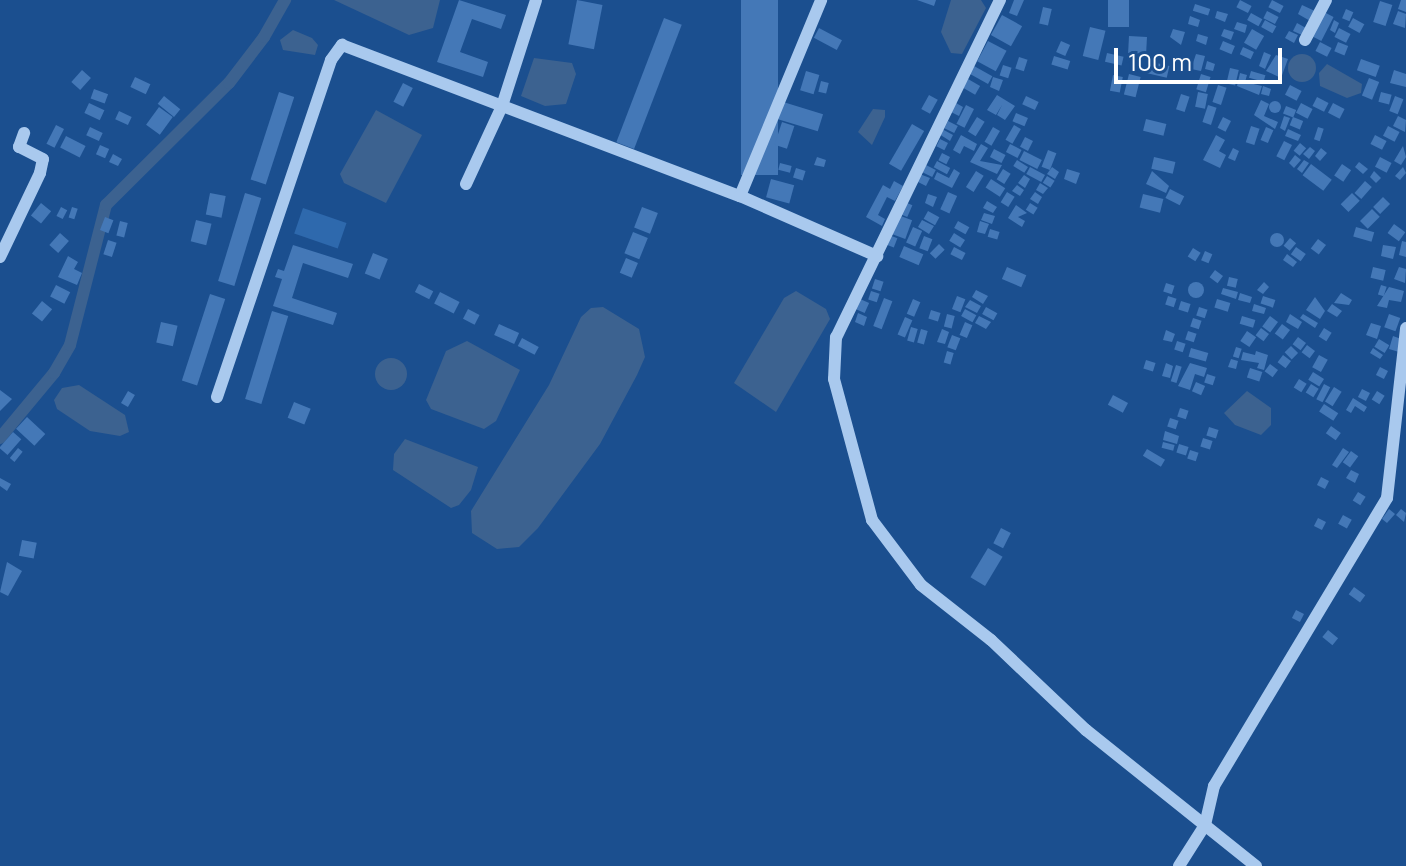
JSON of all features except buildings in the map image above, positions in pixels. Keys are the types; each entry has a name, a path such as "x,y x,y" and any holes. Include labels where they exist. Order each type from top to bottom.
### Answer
{"street":[{"path":"466,184 502,106 536,0"},
{"path":"740,196 821,0"},
{"path":"1000,0 836,337 834,379 872,520 921,585 991,640 1086,730 1256,866"},
{"path":"1305,40 1326,0"},
{"path":"217,397 335,49 351,45 740,196 877,256"},
{"path":"0,257 40,173 43,159 19,147 24,133"},
{"path":"1179,866 1205,825 1214,786 1387,498 1406,328"}],"shaded area":[{"path":"334,0 440,0 433,28 409,35"},
{"path":"951,0 981,0 986,8 962,54 951,53 941,32"},
{"path":"293,30 312,38 318,45 315,55 283,50 280,40"},
{"path":"1302,54 1312,58 1316,68 1312,78 1302,82 1292,78 1288,68 1292,58"},
{"path":"534,58 572,63 576,74 566,104 545,106 521,96"},
{"path":"1327,64 1362,84 1361,93 1347,98 1320,86 1319,73"},
{"path":"873,109 885,110 885,117 872,145 858,132"},
{"path":"376,110 422,135 386,203 344,183 340,174"},
{"path":"303,208 346,223 338,249 294,234"},
{"path":"796,291 826,309 830,319 776,412 734,383 784,298"},
{"path":"603,307 639,329 645,357 600,444 538,528 519,547 497,549 472,533 471,511 549,385 581,317 591,308"},
{"path":"467,341 520,370 496,421 484,429 431,409 426,400 446,351"},
{"path":"391,358 402,363 407,374 402,385 391,390 380,385 375,374 380,363"},
{"path":"79,385 125,415 129,432 120,436 90,431 57,409 54,400 62,388"},
{"path":"1247,391 1271,408 1271,425 1261,435 1235,425 1224,413"},
{"path":"405,439 478,467 471,490 459,505 451,508 393,470 394,454"}],"waterway":[{"path":"0,438 54,373 70,345 106,205 229,83 264,37 285,0"}]}
